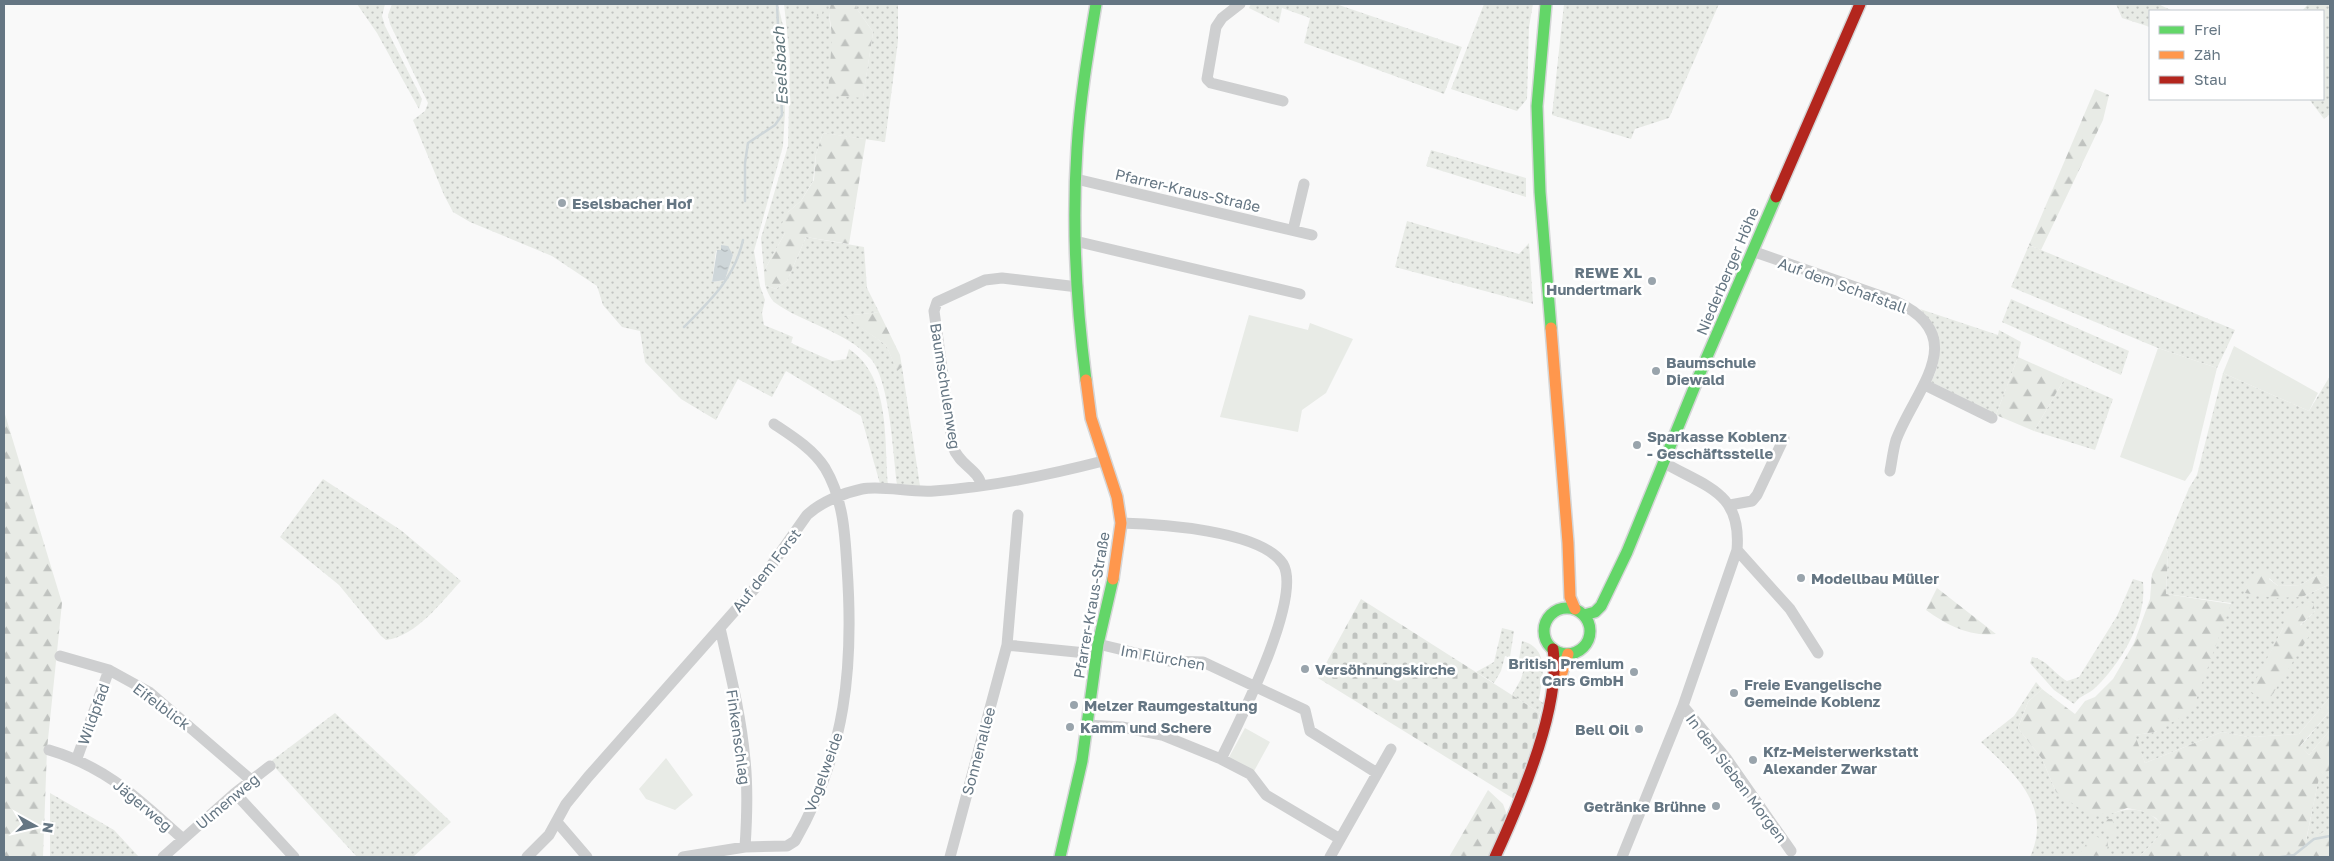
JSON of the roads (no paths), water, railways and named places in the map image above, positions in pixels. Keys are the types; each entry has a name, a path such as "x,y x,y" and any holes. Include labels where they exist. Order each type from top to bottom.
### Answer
{"street":[{"name":"Pfarrer-Kraus-Straße","path":"1060,857 1076,793 1097,649 1117,560 1121,523 1117,497 1103,461 1088,406 1082,357 1078,286 1076,179 1085,70 1096,4"},
{"path":"1240,4 1222,18 1216,27 1207,79 1211,83 1283,101"},
{"path":"1546,4 1537,106 1540,192 1568,543 1570,597 1590,628 1589,639 1582,648 1568,654 1553,650"},
{"name":"Niederberger Höhe","path":"1579,612 1595,612 1601,606 1627,552 1752,251 1860,4"},
{"name":"Pfarrer-Kraus-Straße","path":"1076,179 1312,235"},
{"path":"1293,230 1304,184"},
{"path":"1076,241 1300,294"},
{"name":"Auf dem Schafstall","path":"1752,251 1911,309 1931,331 1936,350 1925,385 1896,441 1890,471"},
{"name":"Baumschulenweg","path":"981,485 978,476 963,464 953,447 934,311 937,302 985,280 1002,278 1078,286"},
{"path":"1925,385 1992,418"},
{"name":"Vogelweide","path":"683,857 745,848 787,846 795,841 819,788 837,740 846,697 850,648 845,541 839,497 824,468 812,453 774,424"},
{"path":"1663,462 1711,487 1730,505 1752,501 1757,496 1784,438"},
{"name":"Auf dem Forst","path":"527,857 549,835 566,804 588,777 756,587 807,515 816,506 863,489 927,492 1055,473 1103,461"},
{"name":"In den Sieben Morgen","path":"1622,857 1683,706 1737,550 1738,537 1730,505"},
{"name":"Sonnenallee","path":"950,857 1007,645 1018,515"},
{"path":"1121,523 1166,524 1204,530 1264,549 1279,559 1287,578 1286,595 1270,651 1221,759"},
{"path":"1495,857 1515,813 1540,744 1547,716 1555,666 1553,650 1545,638 1544,626 1550,614 1558,609 1562,598 1566,531"},
{"path":"1737,550 1790,609 1818,653"},
{"name":"Niederberger Höhe","path":"1590,628 1604,614 1611,602 1624,567 1627,552"},
{"path":"1558,609 1579,612"},
{"name":"Finkenschlag","path":"720,628 739,717 746,761 747,808 745,848"},
{"path":"1007,645 1097,649"},
{"name":"Im Flürchen","path":"1097,649 1169,661 1203,662 1255,685 1305,710 1310,731 1377,773"},
{"path":"1503,857 1515,831 1542,756 1563,666 1568,654"},
{"name":"Eifelblick","path":"60,656 109,670 149,692 251,780"},
{"name":"Wildpfad","path":"77,758 109,670"},
{"name":"In den Sieben Morgen","path":"1683,706 1726,758 1791,851"},
{"path":"1087,725 1122,726 1162,735 1221,759 1250,774 1266,795 1340,839"},
{"path":"1330,857 1391,749"},
{"name":"Jägerweg","path":"49,750 77,758 120,783 182,838"},
{"name":"Ulmenweg","path":"163,857 182,838 270,766"},
{"path":"235,793 294,857"},
{"path":"557,822 587,857"}],"water":[{"path":"721,245 728,246 733,255 725,280 712,282 717,250 721,250"}],"waterway":[{"name":"Eselsbach","path":"745,201 745,163 748,143 775,125 782,115 777,4"},
{"name":"Eselsbach","path":"684,327 728,277 743,240"},
{"path":"2281,857 2294,855 2314,839 2330,836"}],"place":[{"name":"Eselsbacher Hof","path":"562,203"},
{"name":"REWE XL Hundertmark","path":"1652,281"},
{"name":"Baumschule Diewald","path":"1656,371"},
{"name":"Sparkasse Koblenz - Geschäftsstelle","path":"1637,445"},
{"name":"Modellbau Müller","path":"1801,578"},
{"name":"Versöhnungskirche","path":"1305,669"},
{"name":"British Premium Cars GmbH","path":"1634,672"},
{"name":"Freie Evangelische Gemeinde Koblenz","path":"1734,693"},
{"name":"Melzer Raumgestaltung","path":"1074,705"},
{"name":"Kamm und Schere","path":"1070,727"},
{"name":"Bell Oil","path":"1639,729"},
{"name":"Kfz-Meisterwerkstatt Alexander Zwar","path":"1753,760"},
{"name":"Getränke Brühne","path":"1716,806"}]}
